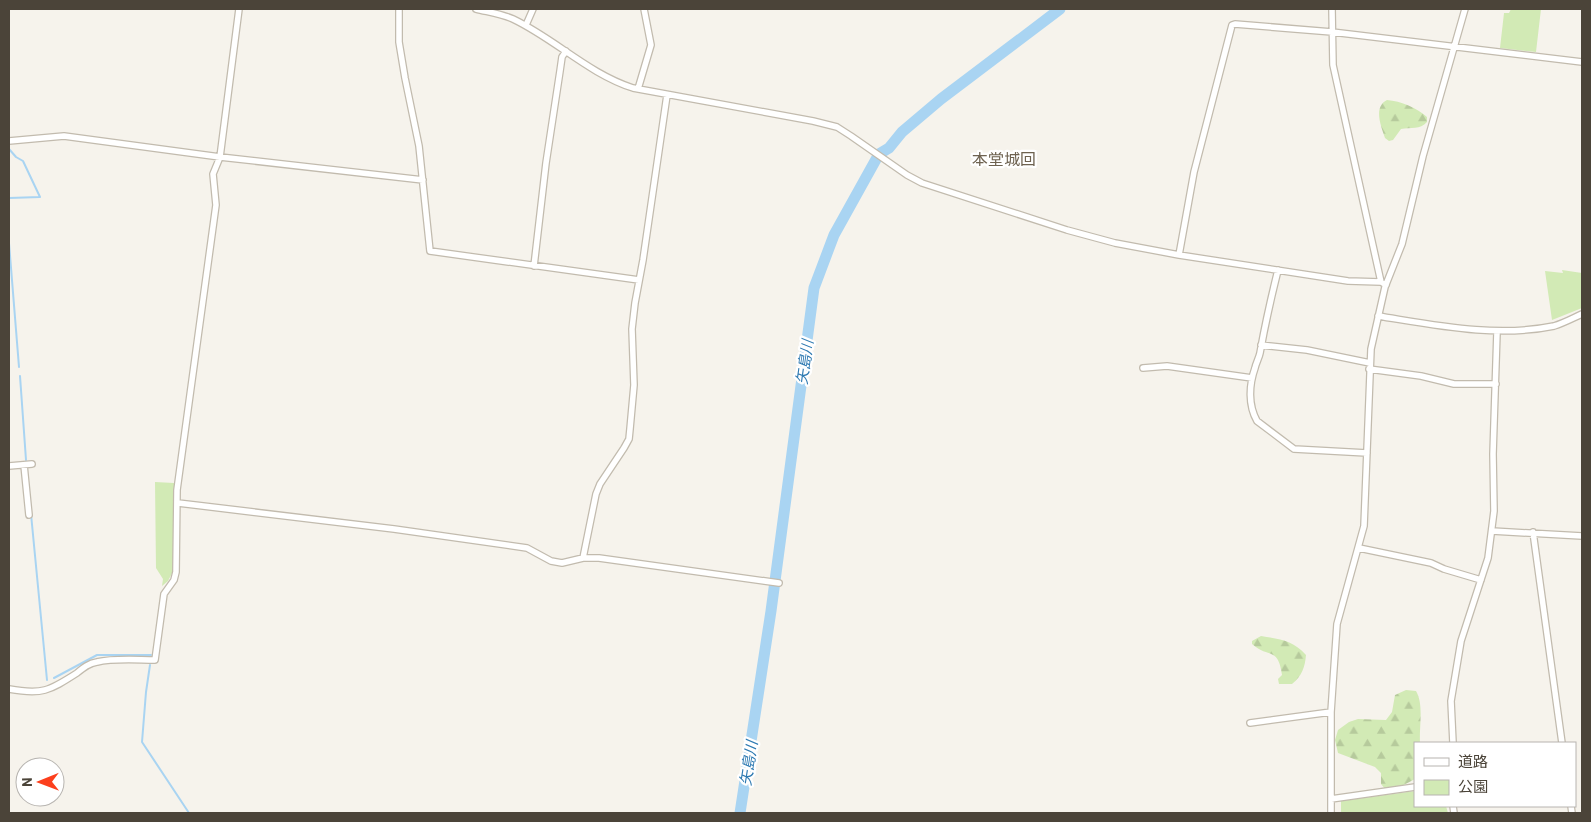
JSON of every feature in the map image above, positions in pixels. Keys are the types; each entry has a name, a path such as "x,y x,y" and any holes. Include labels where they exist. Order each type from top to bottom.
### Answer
{"street":[{"path":"9,688 32,692 45,691 60,684 88,664 155,660 164,594 174,580 176,572 177,490 216,205 213,174 220,157 239,9"},
{"path":"399,9 399,42 419,146 430,251 639,280"},
{"path":"476,9 510,18 526,25 566,50 600,75 616,83 667,95 837,127 907,175 922,183 1067,230 1115,243 1179,255 1348,281 1383,283"},
{"path":"526,25 533,9"},
{"path":"638,89 651,45 644,9"},
{"path":"1332,9 1333,65 1383,283"},
{"path":"1331,813 1331,712 1337,624 1359,548 1365,516 1369,366 1383,283 1402,244 1423,156 1465,9"},
{"path":"1179,255 1194,172 1232,25 1332,32 1582,62"},
{"path":"534,266 549,145 561,64 566,50"},
{"path":"583,558 596,494 600,484 628,439 634,385 632,329 667,95"},
{"path":"9,141 64,136 220,157 423,180"},
{"path":"1278,270 1252,378 1251,406 1257,420 1294,449 1367,453"},
{"path":"1378,316 1430,325 1497,332 1554,326 1582,314"},
{"path":"1453,742 1451,701 1461,641 1488,558 1492,531 1497,332"},
{"path":"1261,345 1306,350 1454,384 1496,384"},
{"path":"1144,368 1167,366 1252,378"},
{"path":"9,466 32,464"},
{"path":"24,465 29,515"},
{"path":"178,503 385,528 527,548 551,561 562,563 583,558 610,559 779,583"},
{"path":"1492,531 1582,536"},
{"path":"1533,532 1562,742"},
{"path":"1359,548 1431,563 1481,580"},
{"path":"1250,723 1331,712"},
{"path":"1331,800 1414,788"}],"green space":[{"path":"1511,9 1541,9 1536,52 1500,48 1504,13 1509,13"},
{"path":"1387,100 1403,103 1414,108 1427,117 1427,122 1418,127 1401,129 1393,140 1389,141 1385,138 1379,117 1380,107"},
{"path":"1562,270 1582,273 1582,308 1552,320 1545,271 1563,273"},
{"path":"155,482 174,483 173,571 168,581 162,586 163,579 156,568"},
{"path":"1261,636 1291,643 1306,655 1302,671 1292,684 1279,684 1278,679 1282,675 1278,660 1272,654 1252,644 1252,641"},
{"path":"1406,690 1416,691 1420,702 1420,742 1414,742 1414,780 1400,787 1386,790 1381,784 1381,773 1375,767 1338,753 1335,740 1338,730 1349,722 1358,719 1386,720 1392,712 1395,695"},
{"path":"1414,791 1414,807 1446,807 1448,813 1341,813 1341,801"}],"waterway":[{"name":"矢島川","path":"740,813 771,611 814,288 834,235 879,154 889,148 902,132 941,99 1060,9"},
{"path":"9,149 16,157 23,161 40,197 9,198"},
{"path":"9,243 19,367"},
{"path":"20,376 26,460"},
{"path":"31,514 47,680"},
{"path":"54,678 97,655 151,655"},
{"path":"150,665 142,742 189,813"}],"district":[{"name":"本堂城回","path":"1004,158"}]}
